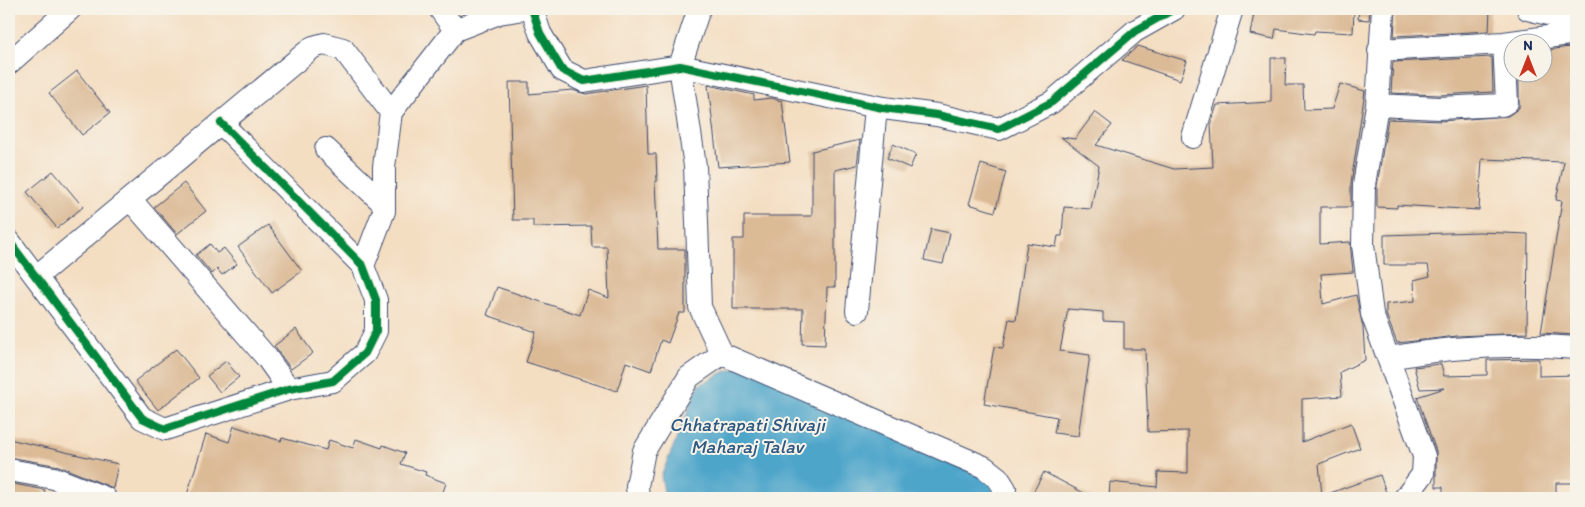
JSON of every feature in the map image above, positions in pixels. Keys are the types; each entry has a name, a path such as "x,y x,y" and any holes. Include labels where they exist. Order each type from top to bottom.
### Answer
{"street":[{"path":"9,63 70,9"},
{"path":"440,9 456,30"},
{"path":"364,266 384,211 384,167 390,112 456,30 499,13 522,9"},
{"path":"532,9 540,33 562,70 584,81 680,66 876,107 937,115 1000,130 1052,102 1135,31 1174,9"},
{"path":"699,9 680,66 695,166 700,307 722,354 984,467 998,478 1005,488 1002,498"},
{"path":"1193,138 1232,9"},
{"path":"1383,9 1377,105 1364,185 1363,245 1372,314 1424,456 1423,474 1405,498"},
{"path":"1528,9 1576,21"},
{"path":"1552,36 1576,33"},
{"path":"1379,50 1502,43"},
{"path":"37,276 313,47 324,44 342,49 390,112"},
{"path":"1377,105 1439,108 1502,105 1507,102 1506,82"},
{"path":"857,311 876,107"},
{"path":"9,241 142,418 165,429 289,389 333,381 365,353 376,331 376,300 364,266 221,124"},
{"path":"326,149 384,204"},
{"path":"130,199 268,358 289,389"},
{"path":"1388,358 1453,347 1541,345 1576,348"},
{"path":"638,498 637,486 644,451 689,377 722,354"},
{"path":"9,470 54,478 105,498"}],"water":[{"name":"Chhatrapati Shivaji Maharaj Talav","path":"744,367 989,480 997,498 665,498 661,476 699,385 726,371"}],"building":[{"path":"1255,9 1354,9 1353,33 1315,31 1314,34 1276,29 1274,39 1250,34"},
{"path":"1359,9 1370,9 1369,20 1358,19"},
{"path":"1396,9 1490,9 1489,31 1394,36"},
{"path":"1138,46 1187,61 1180,80 1122,60"},
{"path":"1576,46 1576,335 1541,333 1562,201 1556,200 1564,162 1482,159 1479,210 1397,205 1397,208 1377,207 1377,186 1388,119 1440,121 1508,116 1519,108 1519,82 1552,82 1552,50"},
{"path":"1492,57 1493,92 1439,95 1391,93 1393,62"},
{"path":"1271,58 1286,58 1285,85 1303,85 1304,110 1332,109 1340,84 1365,91 1351,183 1351,207 1320,207 1320,244 1350,242 1353,272 1321,274 1323,304 1356,295 1363,327 1365,360 1340,372 1342,396 1302,399 1302,442 1351,423 1360,448 1319,464 1322,496 1380,475 1388,498 1109,498 1110,482 1157,487 1158,472 1188,473 1188,431 1148,432 1145,349 1124,349 1124,322 1103,321 1103,312 1068,309 1060,351 1090,355 1078,436 1054,433 1057,417 984,404 994,347 1003,348 1009,319 1016,320 1027,243 1056,247 1058,236 1062,236 1064,207 1091,209 1099,166 1061,137 1075,139 1095,112 1112,125 1096,145 1174,169 1213,167 1211,123 1217,105 1271,102"},
{"path":"77,71 110,113 82,135 49,93"},
{"path":"509,82 529,82 529,94 572,90 586,94 646,85 648,154 656,154 657,181 655,181 658,249 685,249 685,313 679,313 668,343 661,340 651,371 626,362 617,391 526,362 536,332 487,315 497,287 580,315 588,290 609,298 607,247 592,247 591,226 533,227 533,220 513,220"},
{"path":"708,85 754,95 754,100 771,98 782,101 790,162 718,167"},
{"path":"860,140 857,165 835,170 835,287 827,287 825,345 802,344 803,309 733,309 733,239 744,239 744,216 812,216 812,151"},
{"path":"893,144 916,154 910,168 887,158"},
{"path":"981,164 1006,172 995,212 969,204"},
{"path":"53,171 83,207 57,228 27,192"},
{"path":"184,183 206,211 177,234 154,207"},
{"path":"268,225 302,271 272,293 238,247"},
{"path":"931,229 950,233 943,264 924,260"},
{"path":"1479,232 1528,234 1527,333 1457,336 1397,343 1386,314 1386,304 1415,301 1414,280 1430,276 1428,265 1384,265 1384,235"},
{"path":"210,244 217,253 224,248 237,264 222,275 217,269 212,274 196,255"},
{"path":"296,329 313,353 291,369 274,346"},
{"path":"176,349 199,378 158,410 135,381"},
{"path":"1539,359 1539,376 1576,375 1576,483 1556,483 1556,498 1443,498 1443,487 1436,487 1436,451 1417,397 1445,388 1420,389 1414,367 1441,364 1444,376 1487,375 1487,360"},
{"path":"226,361 239,377 220,392 207,376"},
{"path":"234,426 281,441 282,438 326,450 329,440 353,448 356,439 382,448 383,445 405,453 401,464 426,472 425,475 446,483 441,498 186,498 206,434 229,442"},
{"path":"9,439 118,464 113,488 59,466 9,457"},
{"path":"1044,472 1093,498 1030,498"},
{"path":"9,483 45,490 43,498 9,498"}],"cycle path":[{"path":"532,9 540,33 562,70 584,81 680,66 883,108 937,115 999,129 1052,102 1135,31 1174,9"},
{"path":"9,241 142,418 165,429 289,389 333,381 365,353 376,331 376,300 363,266 221,123"}]}
